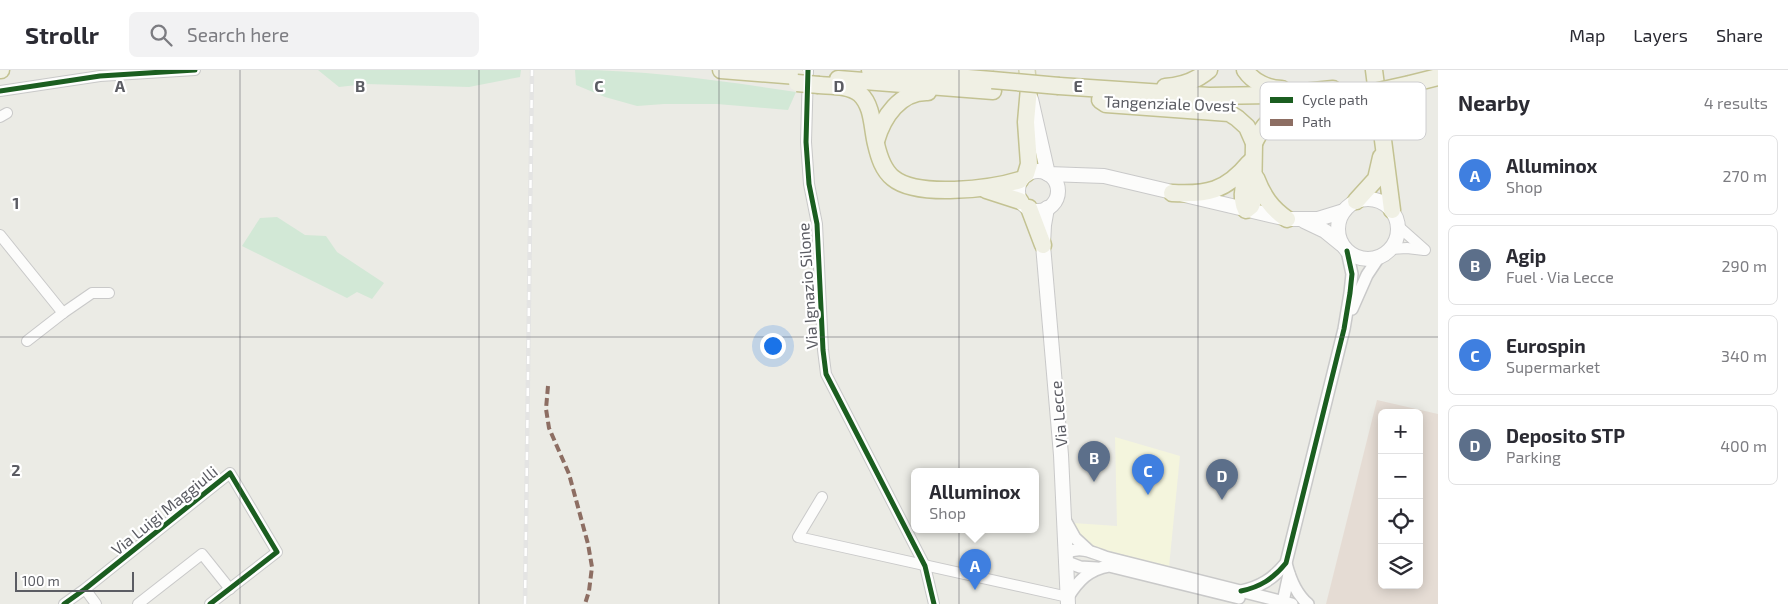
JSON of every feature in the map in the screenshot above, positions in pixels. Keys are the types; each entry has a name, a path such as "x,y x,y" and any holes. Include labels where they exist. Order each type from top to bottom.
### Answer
{"highway":[{"path":"721,70 755,73 761,80 808,78 844,87 860,94 870,110 876,141 883,165 888,174 901,183 921,189 936,190 981,188 1023,178 1029,164 1026,122 1029,88"},
{"name":"Tangenziale Ovest","path":"870,70 991,87"},
{"path":"1081,88 1087,86 1167,88 1198,78 1209,70"},
{"path":"1245,70 1260,82"},
{"name":"Tangenziale Ovest","path":"1400,82 1426,70"},
{"name":"Tangenziale Ovest","path":"1409,79 1438,77"},
{"name":"Tangenziale Ovest","path":"808,78 1059,91 1100,100 1189,106 1260,106"},
{"path":"876,141 883,120 905,98 924,92 978,94 991,87"},
{"name":"Tangenziale Ovest","path":"1059,91 1081,88 1209,96 1260,94"},
{"path":"1100,100 1106,104 1229,113 1248,127 1254,143"},
{"path":"1260,130 1254,143 1253,167 1263,195 1270,205 1294,219"},
{"path":"1350,206 1376,179 1382,142"},
{"path":"1382,142 1392,210"},
{"path":"1172,193 1197,194 1216,190 1253,167"},
{"path":"1246,210 1243,200 1246,176 1253,167"},
{"path":"981,188 1025,205 1043,245"}],"main road":[{"path":"1027,70 1029,88 1048,174 1055,182 1057,192 1054,202 1047,208 1034,210 1025,205 1018,190 1023,178 1037,171 1048,174 1104,176 1246,210 1294,219 1325,231 1362,259 1384,253 1395,242 1398,226 1392,210 1386,204 1371,199 1318,219 1294,219"},
{"path":"1057,192 1068,183 1079,178 1104,176"},
{"path":"1345,248 1338,232 1338,224 1350,206"},
{"name":"Via Lecce","path":"1047,208 1043,245 1059,432 1068,601"}],"street":[{"path":"0,91 100,76 195,70"},
{"name":"Via Ignazio Silone","path":"808,78 807,150 809,184 817,224 823,350 826,374 925,566 934,604"},
{"path":"1027,132 1029,130 1033,132 1042,148"},
{"path":"1344,329 1366,275 1384,253 1408,248 1425,250 1398,226"},
{"path":"0,235 63,313"},
{"path":"1277,603 1287,588 1287,569 1344,329 1352,274 1345,248"},
{"path":"27,342 92,293 109,293"},
{"name":"Via Luigi Maggiulli","path":"64,604 230,473 277,552 230,589"},
{"path":"822,497 798,537 1068,601 1085,575 1099,568"},
{"path":"1064,516 1075,538 1088,550"},
{"path":"1073,549 1088,550 1105,557 1241,591 1277,603 1109,566 1099,568 1080,567 1066,558 1073,549"},
{"path":"138,604 202,554 230,589 222,601 210,604"},
{"path":"1241,591 1262,585 1287,569"},
{"path":"1287,569 1299,597 1308,604"},
{"path":"1276,575 1271,594 1277,603"},
{"path":"85,589 96,604"}],"shaded area":[{"path":"318,70 521,70 520,77 469,87 366,84 339,87"},
{"path":"575,70 658,74 796,92 788,110 717,104 637,106 605,97 576,85"},
{"path":"277,217 305,235 326,236 337,252 384,283 372,299 357,292 347,298 242,246 260,218"},
{"path":"1377,400 1416,409 1378,409 1378,589 1423,589 1423,411 1438,414 1438,604 1326,604"},
{"path":"1115,437 1180,456 1169,567 1098,548 1082,540 1073,523 1117,526"}],"railway":[{"path":"525,604 532,70"}],"marked path":[{"path":"548,386 546,409 549,428 569,474 588,544 592,567 589,591 585,604"}],"cycle path":[{"path":"0,91 100,76 195,70"},
{"path":"808,70 806,142 809,184 817,224 823,350 826,374 925,566 934,604"},
{"path":"1241,591 1266,582 1286,563 1344,329 1352,274 1347,251"},
{"path":"64,604 230,473 277,552 210,604"}],"place":[{"name":"Agip","path":"1094,482"},
{"name":"Eurospin","path":"1148,495"},
{"name":"Deposito STP","path":"1222,500"},
{"name":"Alluminox","path":"975,590"}]}
